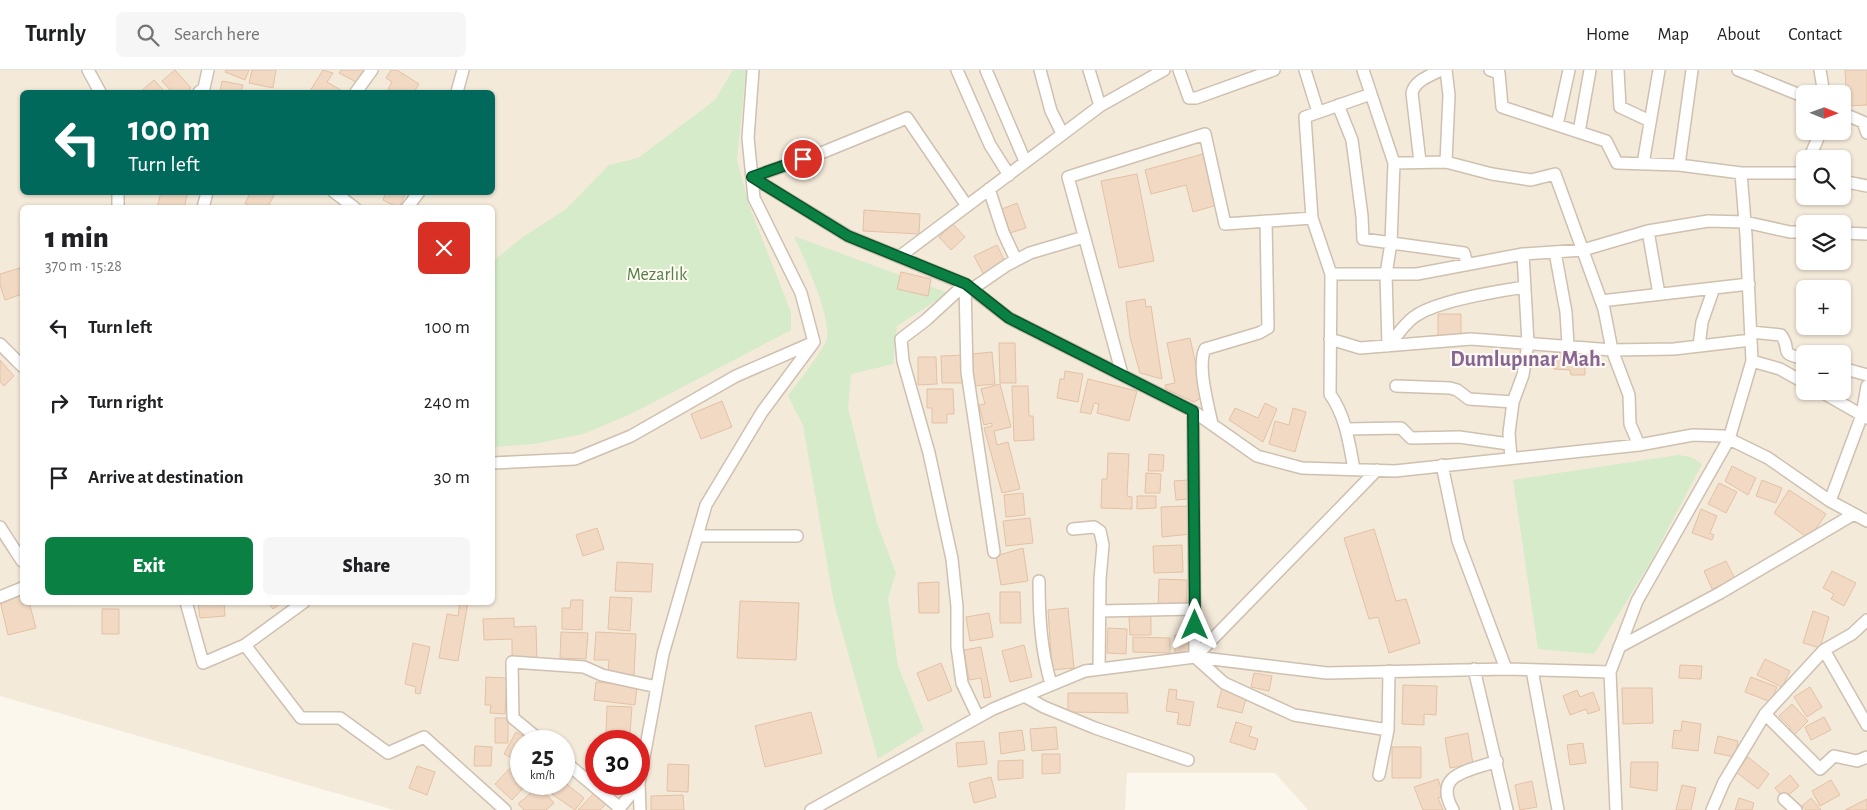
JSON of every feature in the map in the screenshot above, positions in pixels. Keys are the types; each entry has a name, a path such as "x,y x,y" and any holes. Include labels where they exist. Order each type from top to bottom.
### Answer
{"street":[{"path":"88,70 99,90"},
{"path":"204,90 208,70"},
{"path":"357,90 372,70"},
{"path":"458,90 463,70"},
{"path":"754,70 748,138 754,198 801,294 814,342"},
{"path":"957,70 990,146 1009,175"},
{"path":"986,70 1026,162"},
{"path":"1040,70 1051,111 1062,134"},
{"path":"1089,70 1100,106"},
{"path":"1179,70 1189,98 1196,98 1249,74 1274,70"},
{"path":"1305,70 1318,112"},
{"path":"1364,70 1370,94 1394,163 1391,243 1386,274 1388,346"},
{"path":"1420,162 1412,93 1413,87 1418,82 1441,70"},
{"path":"1446,70 1449,95 1446,162"},
{"path":"1490,70 1499,74 1502,106 1606,141 1617,163 1679,165 1741,173 1796,170"},
{"path":"1557,125 1569,70"},
{"path":"1579,132 1590,70"},
{"path":"1618,70 1620,107 1650,121"},
{"path":"1643,164 1659,70"},
{"path":"1679,165 1692,70"},
{"path":"1738,70 1764,75 1796,92"},
{"path":"1820,70 1822,85"},
{"path":"899,257 1100,106 1158,72"},
{"path":"1354,469 1347,429 1339,407 1330,394 1331,274 1312,218 1305,117 1370,94"},
{"path":"1338,105 1352,140 1362,216 1363,239 1464,253 1467,263"},
{"path":"1851,117 1863,122 1867,133"},
{"path":"752,177 821,153 907,118 967,206"},
{"path":"1122,374 1068,177 1205,134 1225,224 1312,218"},
{"path":"1394,163 1446,162 1492,174 1531,180 1555,174 1601,300 1612,350 1629,396 1630,424 1639,445"},
{"path":"1616,810 1610,672 1637,601 1729,438 1752,361 1749,284 1741,173"},
{"path":"752,177 848,236 969,286 1009,318 1193,411 1257,456 1302,468 1395,471 1639,445 1693,435 1723,436 1768,458 1830,501 1867,521"},
{"path":"1851,183 1867,186"},
{"path":"989,190 1003,232 1016,260"},
{"path":"338,195 351,205"},
{"path":"1212,424 1201,356 1205,349 1259,333 1268,328 1266,221"},
{"path":"1331,274 1418,274 1467,263 1523,254 1583,250 1648,231 1708,221 1745,222 1796,232"},
{"path":"1648,231 1659,294"},
{"path":"1851,233 1867,234"},
{"path":"978,717 962,683 957,647 957,607 952,559 929,453 903,361 901,339 969,286 1030,253 1084,237"},
{"path":"1555,252 1566,312 1568,346"},
{"path":"1511,458 1508,433 1513,402 1523,375 1528,343 1523,254"},
{"path":"1601,300 1749,284"},
{"path":"969,286 967,372 994,552"},
{"path":"1388,346 1414,317 1426,310 1484,293 1526,288"},
{"path":"1699,346 1702,322 1714,288"},
{"path":"1330,339 1360,348 1471,339 1612,350 1674,349 1751,336 1781,335 1784,339 1785,351 1789,355 1796,357"},
{"path":"495,463 575,459 631,436 736,376 814,342"},
{"path":"649,730 663,654 706,505 762,412 814,342"},
{"path":"0,344 20,364"},
{"path":"1752,361 1780,370 1796,378"},
{"path":"1851,371 1867,376"},
{"path":"1396,386 1450,388 1457,390 1469,399 1513,402"},
{"path":"1830,501 1864,416 1867,386"},
{"path":"1836,400 1864,416"},
{"path":"1193,411 1195,657 1224,683 1294,716 1388,730"},
{"path":"1347,429 1401,428 1411,438 1460,438 1510,444"},
{"path":"1442,465 1458,541 1506,669"},
{"path":"1195,657 1376,470"},
{"path":"1619,647 1720,593 1854,514"},
{"path":"0,527 20,558"},
{"path":"1073,529 1094,527 1100,531 1103,545 1098,669"},
{"path":"697,536 797,536"},
{"path":"1039,581 1040,637 1044,662 1051,684"},
{"path":"0,597 20,589"},
{"path":"187,605 203,662 245,645 300,605"},
{"path":"1100,611 1195,609"},
{"path":"1712,810 1724,782 1765,714 1824,650 1852,634 1867,620"},
{"path":"245,645 302,718 340,718 388,753 424,737 505,810"},
{"path":"1824,650 1867,725"},
{"path":"811,810 978,717 1085,670 1195,657 1328,673 1506,669 1610,672"},
{"path":"527,730 513,718 512,662 584,667 602,675 657,687"},
{"path":"1474,670 1497,760 1507,810"},
{"path":"1532,670 1558,810"},
{"path":"1379,775 1388,730 1389,672"},
{"path":"1024,696 1044,707 1095,728 1188,760"},
{"path":"1765,714 1820,769 1834,756 1857,761 1867,757"},
{"path":"1453,810 1447,799 1446,786 1451,778 1497,760"},
{"path":"575,771 619,809 630,795"},
{"path":"639,795 640,810"},
{"path":"1784,799 1796,810"}],"shaded area":[{"path":"0,70 1867,70 1867,810 1308,810 1275,773 1127,773 1125,810 394,810 0,696"}],"green space":[{"name":"Mezarlık","path":"733,70 746,70 737,160 750,208 791,312 791,330 633,413 583,434 534,444 495,447 495,259 523,237 566,209 609,165 638,158 715,100"},
{"path":"794,236 948,293 897,326 893,364 851,374 848,408 877,523 896,573 888,598 898,666 924,730 878,759 834,603 803,425 788,396 816,358 827,338 827,327 821,301"},
{"path":"1678,455 1691,457 1702,464 1650,563 1594,654 1538,649 1513,480"}],"building":[{"path":"175,70 191,88 188,90 170,90 162,81"},
{"path":"226,70 249,70 245,80 225,72"},
{"path":"252,70 276,70 273,88 249,83"},
{"path":"323,70 333,73 327,82 341,90 311,90"},
{"path":"341,70 365,70 358,83 339,73"},
{"path":"391,70 397,70 419,84 415,90 390,90 388,89 392,82 386,78"},
{"path":"1845,70 1867,70 1867,105 1851,106 1851,85 1846,85"},
{"path":"154,80 163,90 142,90"},
{"path":"222,81 243,85 242,90 220,90"},
{"path":"1203,154 1217,205 1193,212 1186,185 1151,194 1145,170"},
{"path":"1137,174 1154,261 1119,268 1101,181"},
{"path":"160,195 187,195 185,205 158,205"},
{"path":"249,195 274,195 269,205 248,205 245,203"},
{"path":"385,195 405,195 400,205 393,205 383,200"},
{"path":"1017,203 1026,228 1010,233 1002,209"},
{"path":"864,210 920,214 919,234 863,231"},
{"path":"953,224 965,237 951,250 939,237"},
{"path":"997,245 1006,264 984,275 974,256"},
{"path":"20,268 20,295 5,300 0,285 0,274"},
{"path":"901,272 931,279 928,296 897,289"},
{"path":"1145,299 1146,307 1151,306 1162,379 1140,373 1130,337 1126,302"},
{"path":"1438,314 1461,314 1461,337 1438,337"},
{"path":"1190,338 1203,397 1194,402 1166,389 1165,385 1175,383 1167,343"},
{"path":"999,343 1015,343 1016,383 1000,383"},
{"path":"1554,351 1585,353 1585,375 1571,375 1570,370 1554,369"},
{"path":"992,352 995,384 974,386 972,354"},
{"path":"965,355 965,383 942,383 941,356"},
{"path":"918,357 936,357 937,384 918,385"},
{"path":"0,360 14,376 4,386 0,382"},
{"path":"1065,371 1083,374 1078,402 1057,398 1060,379 1064,379"},
{"path":"1088,379 1137,391 1129,421 1097,413 1099,404 1094,403 1091,414 1080,412"},
{"path":"1000,384 1011,427 994,431 997,445 1008,442 1020,489 1002,493 984,428 992,426 992,423 984,425 979,405 985,404 981,389"},
{"path":"1012,386 1028,386 1029,416 1033,416 1034,440 1014,441"},
{"path":"927,389 953,389 954,414 947,414 947,423 932,423 932,408 927,408"},
{"path":"722,401 732,427 701,439 691,414"},
{"path":"1265,403 1277,409 1263,442 1229,420 1235,408 1258,418"},
{"path":"1293,408 1306,412 1295,452 1269,444 1275,421 1289,425"},
{"path":"1108,453 1129,454 1127,496 1132,497 1132,509 1101,508 1102,479 1107,479"},
{"path":"1149,454 1164,455 1163,471 1148,471"},
{"path":"1732,466 1756,478 1748,495 1725,481"},
{"path":"1146,473 1161,474 1160,493 1145,493"},
{"path":"1188,480 1189,499 1176,500 1174,481"},
{"path":"1762,480 1782,488 1776,503 1756,496"},
{"path":"1719,483 1737,492 1726,513 1708,504"},
{"path":"1789,490 1826,514 1809,539 1774,513"},
{"path":"1023,493 1025,515 1006,517 1004,495"},
{"path":"1137,496 1156,496 1156,508 1137,509"},
{"path":"1190,506 1191,534 1162,537 1161,507"},
{"path":"1701,509 1717,516 1710,533 1714,535 1712,540 1692,533"},
{"path":"1030,518 1033,543 1006,546 1003,521"},
{"path":"597,528 604,549 583,556 576,535"},
{"path":"1374,529 1396,601 1406,599 1420,643 1389,653 1378,617 1369,619 1344,538"},
{"path":"1182,545 1183,572 1154,573 1153,546"},
{"path":"1023,548 1028,581 1001,585 996,556"},
{"path":"1726,561 1735,579 1712,589 1704,571"},
{"path":"617,562 653,564 651,592 615,591"},
{"path":"1832,571 1856,583 1844,606 1831,599 1834,594 1823,588"},
{"path":"1159,579 1187,580 1186,608 1158,607"},
{"path":"939,582 939,613 919,613 918,583"},
{"path":"1000,592 1020,592 1021,623 1000,623"},
{"path":"20,596 20,605 30,605 36,628 8,635 0,601"},
{"path":"610,597 632,598 630,631 608,629"},
{"path":"571,600 583,600 582,630 562,629 562,608 570,608"},
{"path":"740,601 799,603 796,660 737,658"},
{"path":"198,605 224,605 225,616 200,618"},
{"path":"270,605 279,605 273,609"},
{"path":"460,605 467,605 458,661 439,658 447,614 458,616"},
{"path":"1068,608 1074,668 1052,670 1048,610"},
{"path":"102,609 119,609 119,634 102,634"},
{"path":"1813,611 1829,617 1820,648 1803,643"},
{"path":"989,613 993,637 970,641 966,617"},
{"path":"1129,616 1151,616 1151,635 1130,635"},
{"path":"514,618 514,627 536,626 537,660 512,659 512,639 484,640 483,619"},
{"path":"1108,628 1127,629 1126,654 1107,653"},
{"path":"561,632 588,633 586,659 560,658"},
{"path":"596,632 636,634 634,675 608,673 609,660 594,660"},
{"path":"1175,635 1194,635 1194,656 1175,657"},
{"path":"1133,637 1170,638 1170,653 1133,652"},
{"path":"413,643 430,647 420,694 415,693 416,687 405,684"},
{"path":"1024,645 1032,677 1010,682 1002,651"},
{"path":"981,647 991,697 984,698 981,678 969,680 964,650"},
{"path":"1765,659 1790,671 1782,687 1757,675"},
{"path":"941,663 952,691 928,701 917,673"},
{"path":"1680,665 1702,666 1701,679 1679,678"},
{"path":"1254,673 1272,676 1269,691 1251,687"},
{"path":"486,677 507,678 505,714 490,713 491,705 485,705"},
{"path":"1751,677 1777,687 1771,702 1745,692"},
{"path":"596,682 637,686 635,705 594,700"},
{"path":"1403,685 1437,686 1436,715 1424,714 1424,725 1402,724"},
{"path":"1810,687 1822,707 1807,717 1794,697"},
{"path":"1222,688 1247,695 1242,713 1217,707"},
{"path":"1622,688 1652,688 1653,723 1623,724"},
{"path":"1169,689 1177,690 1176,699 1194,702 1190,726 1177,724 1179,713 1166,711"},
{"path":"1577,690 1580,697 1593,692 1600,710 1588,714 1586,709 1570,715 1563,696"},
{"path":"1068,693 1127,693 1128,713 1068,712"},
{"path":"1792,704 1808,721 1793,736 1788,731 1791,728 1779,716"},
{"path":"607,706 632,707 630,730 606,730"},
{"path":"811,712 822,753 765,767 755,726"},
{"path":"1824,717 1831,730 1811,740 1805,727"},
{"path":"495,718 508,718 508,743 495,743"},
{"path":"1682,721 1701,724 1698,751 1672,748 1674,730 1681,731"},
{"path":"1236,722 1252,727 1249,736 1258,739 1255,750 1230,742"},
{"path":"1056,727 1058,749 1032,751 1030,729"},
{"path":"1022,730 1025,750 1001,754 999,733"},
{"path":"1468,733 1473,764 1450,768 1445,738"},
{"path":"1718,736 1738,741 1735,757 1714,753"},
{"path":"984,741 987,764 958,767 956,743"},
{"path":"510,743 510,757 504,754"},
{"path":"1583,743 1586,763 1570,765 1567,745"},
{"path":"475,746 492,747 491,766 474,766"},
{"path":"1392,747 1421,747 1421,778 1392,778"},
{"path":"1042,754 1060,754 1060,773 1042,774"},
{"path":"1748,757 1769,774 1758,789 1736,772"},
{"path":"1023,760 1023,778 998,780 998,761"},
{"path":"1631,762 1658,762 1657,791 1630,787"},
{"path":"668,764 689,765 688,792 667,791"},
{"path":"417,766 435,772 427,795 409,788"},
{"path":"510,768 510,795 517,795 512,800 495,784"},
{"path":"1790,775 1799,786 1784,799 1775,788"},
{"path":"991,777 996,797 974,803 969,783"},
{"path":"1438,779 1444,796 1438,798 1443,810 1423,810 1414,787"},
{"path":"1831,780 1840,795 1820,806 1812,791"},
{"path":"1532,781 1537,807 1520,810 1515,785"},
{"path":"1682,785 1696,788 1691,810 1676,810"},
{"path":"575,791 584,798 575,810 553,795 575,795"},
{"path":"528,795 547,795 554,803 546,810 524,810 518,804"},
{"path":"592,795 598,795 607,803 600,810 578,810"},
{"path":"683,795 684,810 651,810 651,796"},
{"path":"1739,798 1754,803 1752,810 1735,810"},
{"path":"1811,798 1821,810 1806,810 1802,806"},
{"path":"1867,799 1867,810 1845,810"}],"district":[{"name":"Dumlupınar Mah.","path":"1528,359"}],"route":[{"path":"803,159 752,177 848,236 966,284 1009,318 1193,411 1195,625"}]}
